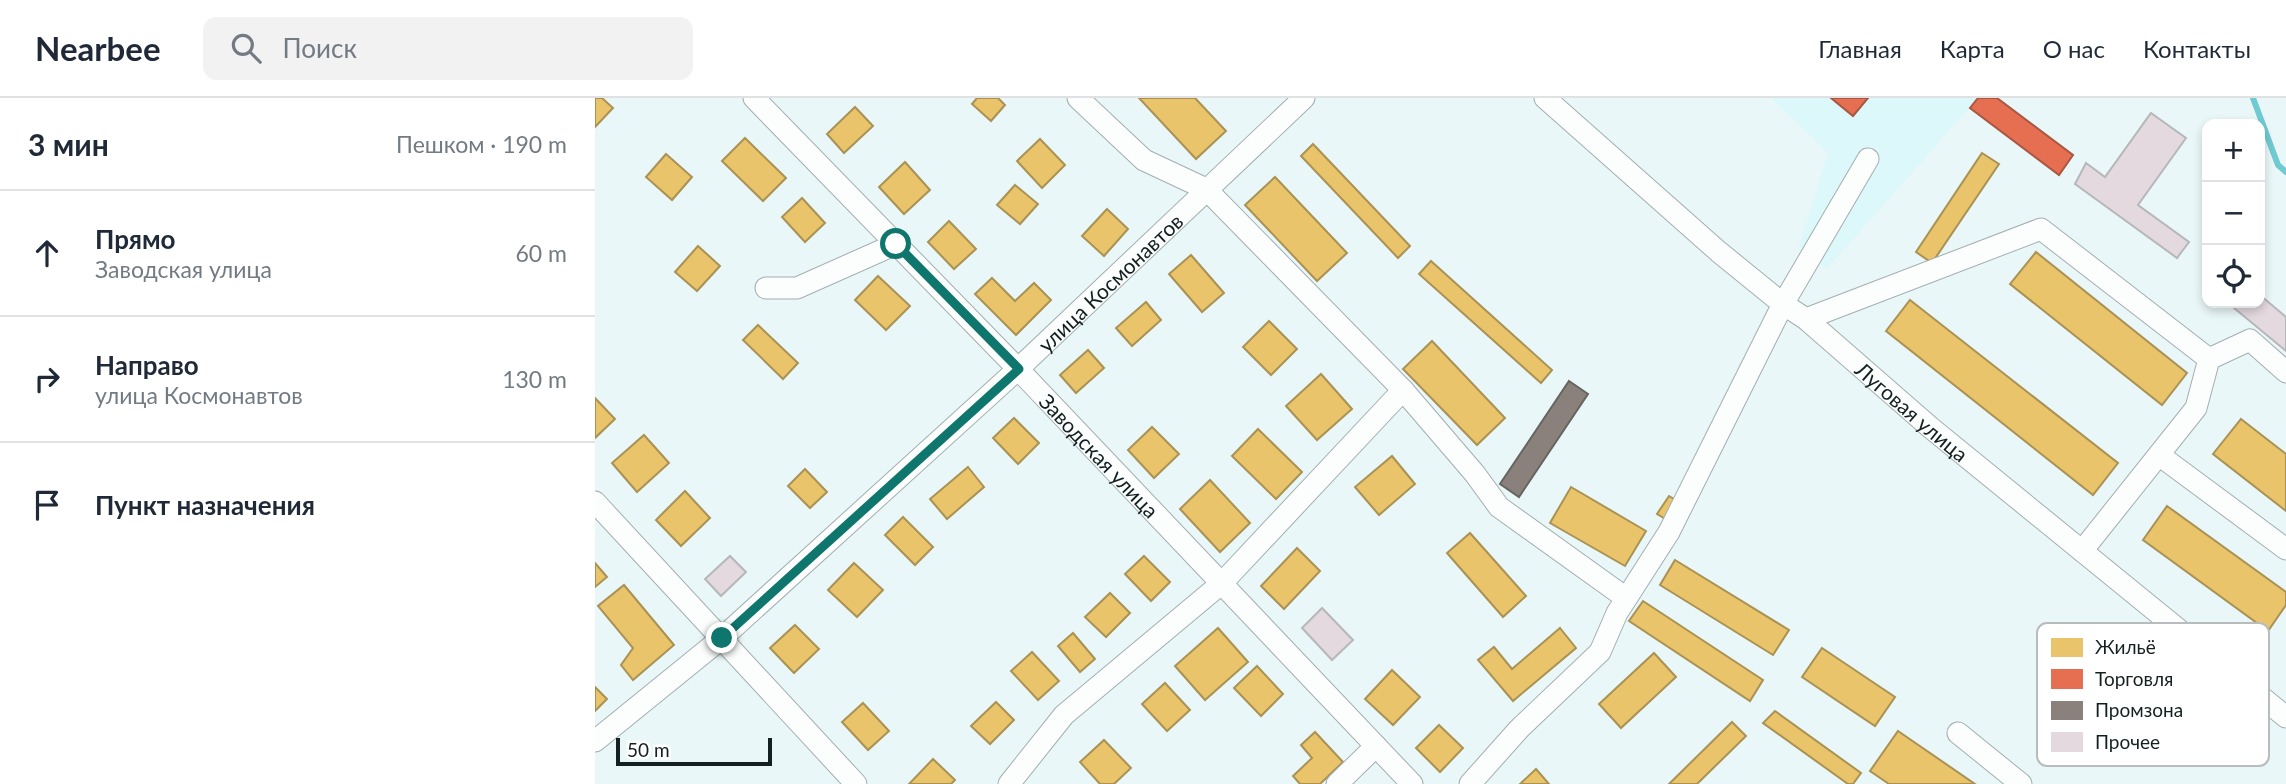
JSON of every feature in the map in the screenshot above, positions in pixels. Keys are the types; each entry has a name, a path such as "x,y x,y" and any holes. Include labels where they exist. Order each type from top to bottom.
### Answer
{"street":[{"name":"Заводская улица","path":"754,98 1019,369 1412,784"},
{"path":"1078,98 1144,160 1206,190 1403,390 1499,506 1626,598"},
{"name":"улица Космонавтов","path":"595,741 722,638 1019,369 1304,98"},
{"name":"Луговая улица","path":"1545,98 1719,252 1783,304 1806,319 1931,428 2082,551 2175,623"},
{"path":"1470,784 1519,729 1600,652 1617,612 1669,532 1783,304 1868,159"},
{"path":"1806,319 2041,229 2209,359"},
{"path":"765,288 797,288 896,244"},
{"path":"2209,359 2250,340 2286,372"},
{"path":"2082,551 2196,408 2209,359"},
{"path":"1009,784 1064,715 1221,583 1403,390"},
{"path":"2159,455 2286,549"},
{"path":"599,508 856,784"},
{"name":"Луговая улица","path":"2269,695 2283,706"},
{"path":"1958,733 2019,783"},
{"path":"1337,784 1376,746"}],"shaded area":[{"path":"1771,98 1978,98 1827,269 1799,246 1828,153"}],"building: Жильё":[{"path":"595,98 602,98 613,108 595,127"},
{"path":"977,98 998,98 1005,105 991,121 972,104"},
{"path":"1139,98 1195,98 1226,131 1196,159"},
{"path":"855,107 873,126 844,153 827,134"},
{"path":"745,138 786,178 763,201 722,161"},
{"path":"1040,139 1065,165 1042,188 1017,161"},
{"path":"1313,144 1410,246 1398,258 1301,156"},
{"path":"1982,153 1999,164 1932,263 1916,252"},
{"path":"666,154 692,177 672,200 646,177"},
{"path":"905,162 930,190 904,214 879,187"},
{"path":"1275,177 1347,253 1317,281 1245,205"},
{"path":"1015,185 1038,204 1020,224 997,205"},
{"path":"802,198 825,223 805,242 782,217"},
{"path":"1107,209 1128,229 1104,256 1082,236"},
{"path":"949,221 976,249 954,269 928,242"},
{"path":"698,246 720,266 697,291 675,272"},
{"path":"2036,252 2187,373 2162,405 2010,284"},
{"path":"1191,255 1224,293 1202,312 1169,274"},
{"path":"1431,261 1552,370 1541,383 1419,274"},
{"path":"878,276 910,306 886,330 855,300"},
{"path":"992,278 1015,301 1034,283 1051,300 1016,335 975,294"},
{"path":"1910,300 2118,463 2093,495 1886,331"},
{"path":"1146,302 1161,320 1132,346 1116,328"},
{"path":"1269,321 1297,349 1271,375 1243,347"},
{"path":"758,325 798,363 783,379 743,340"},
{"path":"1432,341 1505,418 1477,445 1403,369"},
{"path":"1088,350 1104,368 1076,393 1060,375"},
{"path":"1321,374 1352,409 1317,440 1286,406"},
{"path":"595,398 615,419 595,438"},
{"path":"1014,418 1039,443 1018,464 993,438"},
{"path":"2241,419 2286,454 2286,511 2213,454"},
{"path":"1152,427 1179,454 1154,478 1128,450"},
{"path":"1258,429 1302,472 1276,499 1232,456"},
{"path":"644,435 669,463 637,492 612,463"},
{"path":"1392,456 1415,484 1379,515 1355,487"},
{"path":"968,467 984,487 947,519 930,499"},
{"path":"805,469 827,492 810,508 788,486"},
{"path":"1210,480 1250,523 1220,552 1180,509"},
{"path":"1571,487 1646,531 1625,566 1550,523"},
{"path":"685,491 710,518 681,546 656,520"},
{"path":"1669,496 1679,502 1667,520 1657,514"},
{"path":"2167,506 2286,592 2286,605 2269,630 2269,623 2257,623 2143,540"},
{"path":"903,517 933,547 915,565 885,535"},
{"path":"1470,533 1526,596 1503,617 1447,553"},
{"path":"1297,548 1320,571 1284,609 1261,586"},
{"path":"1144,556 1170,582 1151,601 1125,574"},
{"path":"1675,560 1789,630 1773,655 1660,585"},
{"path":"595,563 607,577 595,587"},
{"path":"854,563 883,590 857,617 828,590"},
{"path":"624,585 674,645 633,680 621,665 633,648 598,606"},
{"path":"1110,593 1130,613 1106,637 1085,617"},
{"path":"1643,601 1763,680 1750,701 1629,621"},
{"path":"795,625 819,649 794,673 770,648"},
{"path":"1218,628 1248,662 1205,700 1175,666"},
{"path":"1560,628 1576,648 1513,701 1478,660 1494,647 1512,669"},
{"path":"1073,633 1095,659 1080,672 1058,646"},
{"path":"1822,648 1895,697 1875,726 1802,677"},
{"path":"1032,652 1059,681 1038,700 1011,671"},
{"path":"1654,653 1676,677 1621,728 1599,704"},
{"path":"1257,666 1283,694 1261,716 1234,688"},
{"path":"1392,670 1420,697 1393,725 1365,699"},
{"path":"1165,683 1190,710 1167,731 1142,704"},
{"path":"595,687 607,699 595,711"},
{"path":"996,702 1014,720 990,744 971,726"},
{"path":"863,703 889,731 868,750 842,722"},
{"path":"1775,711 1861,773 1853,784 1848,784 1763,723"},
{"path":"1732,722 1746,736 1697,784 1669,784"},
{"path":"1439,725 1463,748 1440,772 1416,748"},
{"path":"1898,731 1975,784 1889,784 1870,771"},
{"path":"1315,732 1343,762 1320,784 1300,784 1293,776 1312,758 1301,745"},
{"path":"1104,740 1131,768 1114,784 1100,784 1080,762"},
{"path":"933,759 955,780 951,784 909,784"},
{"path":"1536,769 1549,784 1520,784"}],"building: Торговля":[{"path":"1831,98 1868,98 1853,116"},
{"path":"1978,98 1997,98 2073,155 2059,175 1970,108"}],"building: Промзона":[{"path":"1569,381 1588,394 1519,497 1500,484"}],"building: Прочее":[{"path":"2151,113 2186,138 2138,205 2189,242 2177,258 2075,184 2086,163 2105,177"},
{"path":"2265,299 2286,317 2286,351 2234,308 2265,308"},
{"path":"730,556 746,572 721,596 705,579"},
{"path":"1322,608 1353,640 1332,660 1302,628"}],"waterway":[{"path":"2253,98 2278,165 2286,172"}],"route":[{"path":"722,638 1019,369 896,244"}]}
